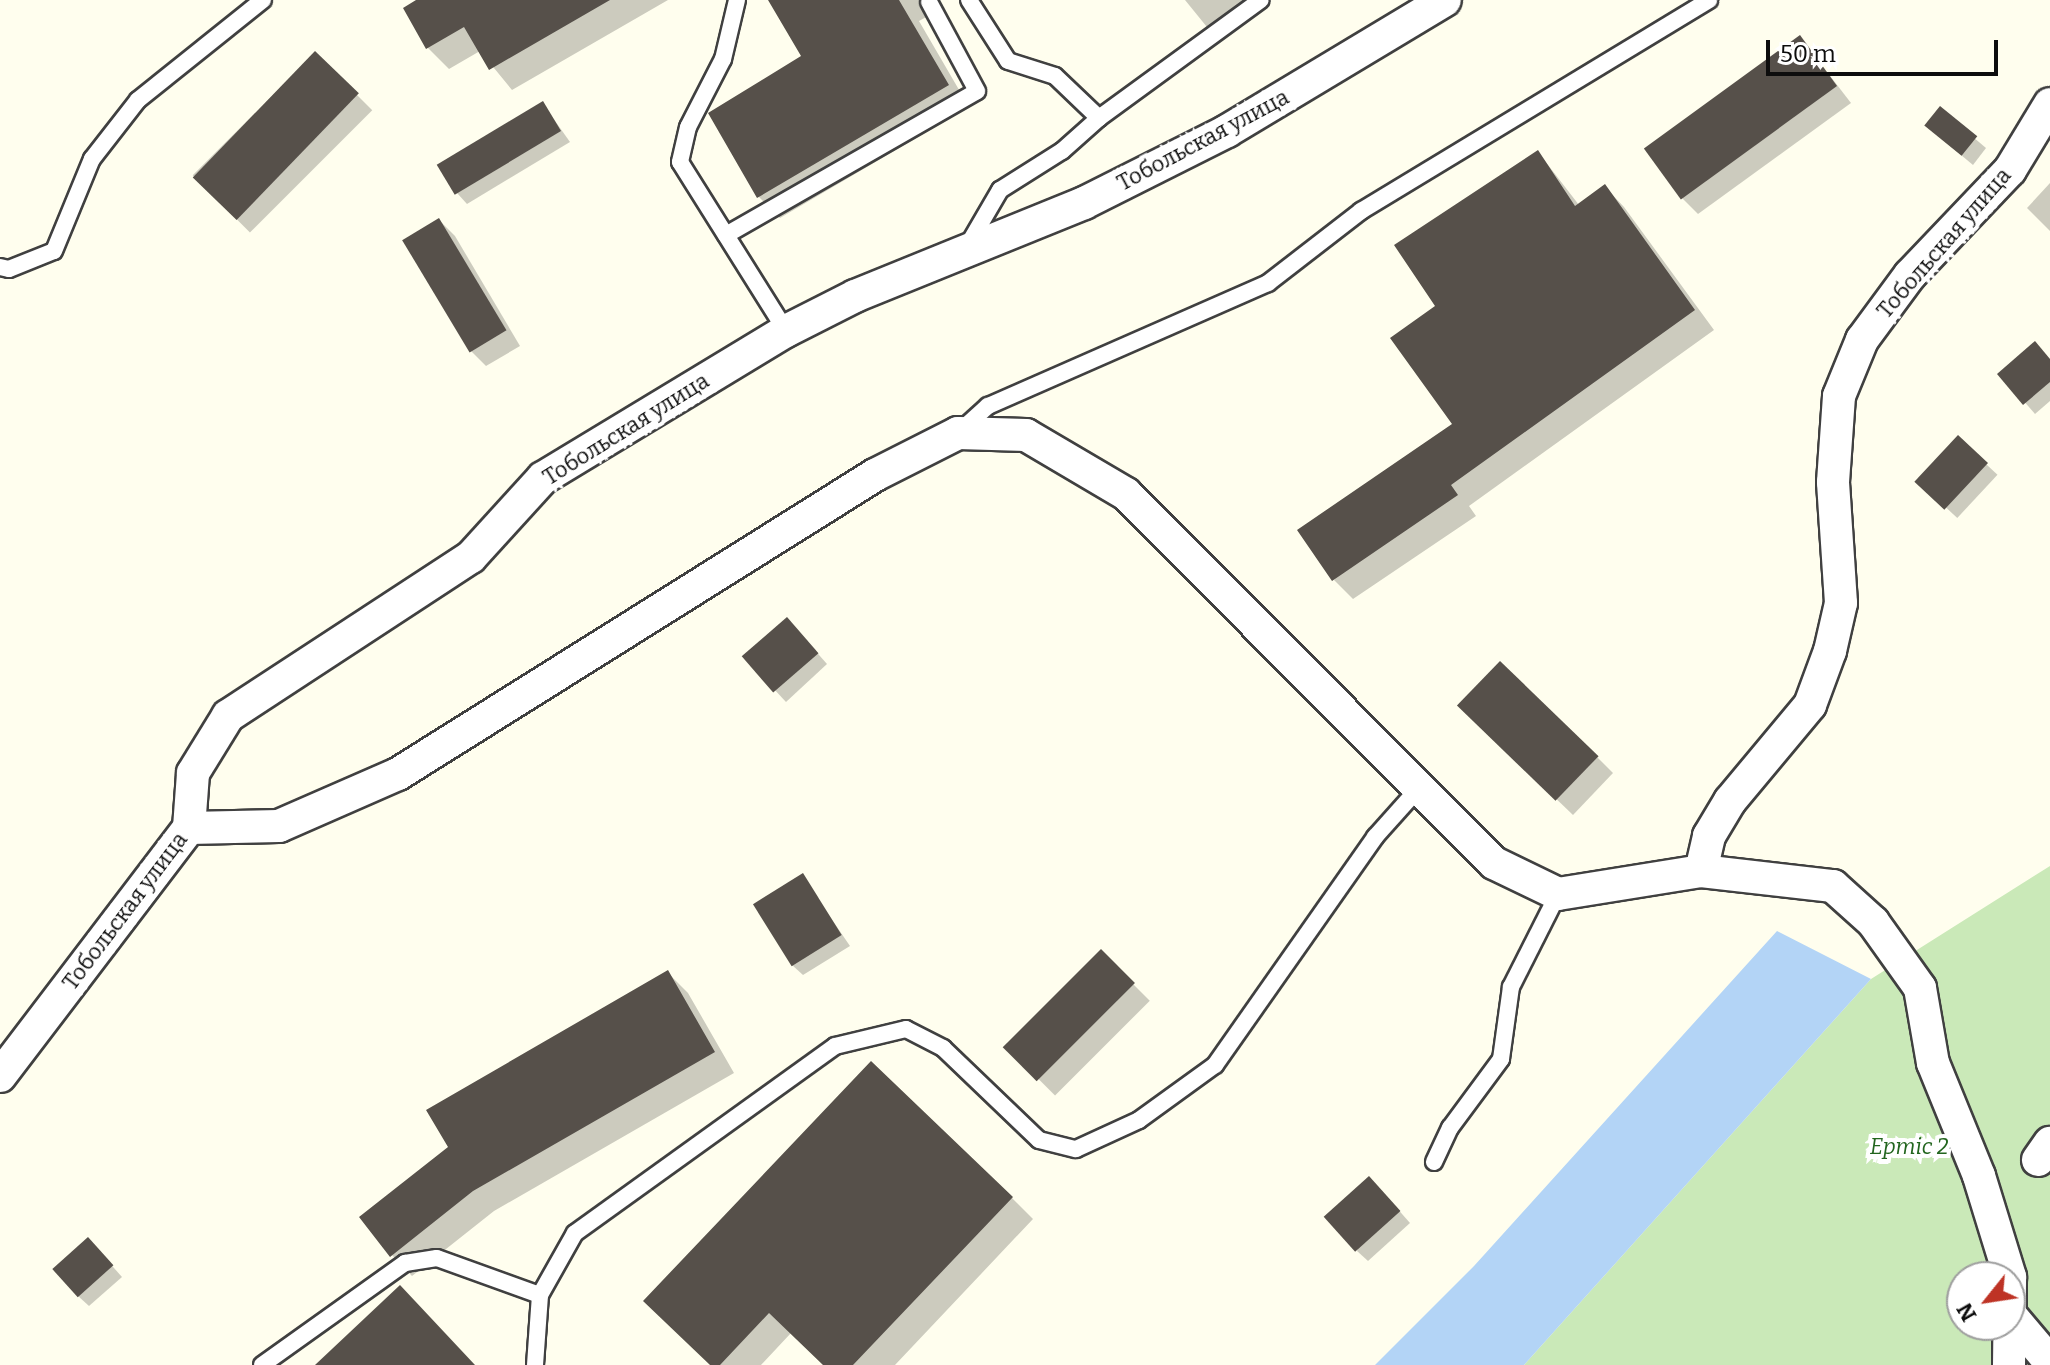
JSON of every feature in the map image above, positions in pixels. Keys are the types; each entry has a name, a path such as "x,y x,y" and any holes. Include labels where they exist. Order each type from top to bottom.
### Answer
{"street":[{"name":"Тобольская улица","path":"0,1076 189,828 193,773 228,716 471,557 543,478 786,331 1084,203 1227,131 1445,0"},
{"name":"Тобольская улица","path":"1701,871 1709,836 1730,801 1810,705 1830,651 1841,603 1833,482 1839,396 1862,340 1910,275 2010,170 2050,104"},
{"path":"189,828 279,826 398,774 875,475 958,433 1026,435 1126,494 1417,790 1494,863 1558,894 1701,871 1833,886 1873,922 1920,988 1933,1063 1979,1176 2005,1261"},
{"path":"2026,1333 2050,1362"},
{"path":"2009,1365 2011,1341"}],"lane":[{"path":"0,267 9,269 54,251 92,159 138,100 263,0"},
{"path":"737,0 723,59 688,127 680,162 786,331"},
{"path":"969,0 1008,61 1055,76 1099,118"},
{"path":"964,252 1000,190 1062,151 1099,118 1261,0"},
{"path":"958,433 988,406 1268,283 1361,211 1709,0"},
{"path":"726,235 977,91 929,2"},
{"path":"535,1365 540,1295 575,1233 835,1046 906,1029 943,1048 1039,1140 1076,1149 1139,1120 1215,1065 1375,837 1417,790"},
{"path":"1434,1162 1450,1128 1501,1059 1511,987 1558,894"},
{"path":"262,1365 405,1263 437,1258 540,1295"}],"green space":[{"name":"Ертіс 2","path":"2050,866 2050,1365 1524,1365 1871,979"}],"water":[{"path":"1777,931 1871,979 1524,1365 1375,1365 1474,1266"}],"building":[{"path":"416,0 610,0 489,70 464,27 426,49 403,8"},
{"path":"768,0 899,0 949,85 757,198 708,113 801,56"},
{"path":"1800,35 1837,86 1681,199 1644,148"},
{"path":"315,51 359,93 237,220 193,178"},
{"path":"543,101 561,131 455,195 437,165"},
{"path":"1940,106 1977,136 1962,156 1924,125"},
{"path":"1538,150 1575,206 1605,184 1695,310 1451,485 1458,495 1332,581 1297,530 1452,424 1390,338 1435,306 1394,245"},
{"path":"439,218 506,330 470,352 402,240"},
{"path":"2035,341 2050,359 2050,382 2023,405 1997,374"},
{"path":"1958,435 1988,463 1944,510 1914,482"},
{"path":"787,617 818,653 773,693 742,656"},
{"path":"1500,661 1599,756 1555,801 1457,706"},
{"path":"803,873 842,935 792,966 753,904"},
{"path":"1101,949 1135,983 1037,1081 1003,1047"},
{"path":"668,970 715,1052 473,1191 390,1257 359,1217 448,1147 426,1110"},
{"path":"871,1061 1013,1197 853,1365 823,1365 769,1313 720,1365 710,1365 643,1301"},
{"path":"1369,1176 1400,1211 1355,1252 1324,1217"},
{"path":"88,1237 113,1265 78,1297 52,1269"},
{"path":"400,1285 475,1365 315,1365"}]}
